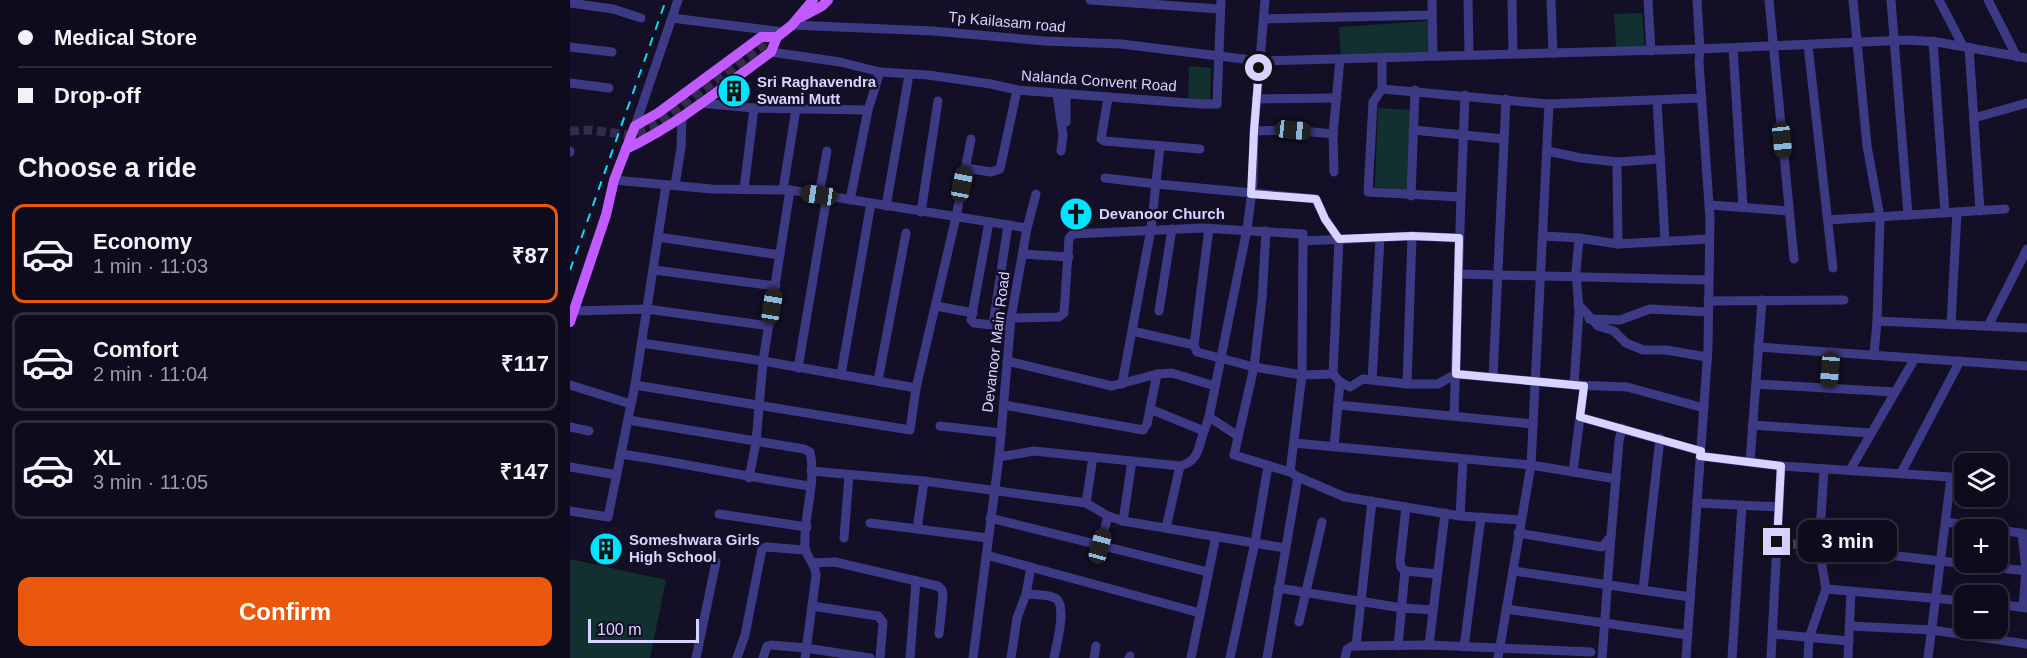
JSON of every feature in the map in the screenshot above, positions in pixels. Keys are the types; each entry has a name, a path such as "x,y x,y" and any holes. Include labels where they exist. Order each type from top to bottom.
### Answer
{"main road":[{"path":"626,148 682,118 768,48 796,21 813,0"},
{"path":"796,21 828,0"},
{"path":"570,322 606,215 614,180 635,126 658,113 761,37 780,35"}],"street":[{"path":"635,126 678,0"},
{"path":"1090,0 1221,4"},
{"path":"999,457 1034,451 1180,466 1190,464 1195,458 1209,417 1247,229 1266,0"},
{"path":"1432,0 1433,56"},
{"path":"1468,0 1469,55"},
{"path":"1512,0 1513,54"},
{"path":"1551,0 1553,53"},
{"path":"1648,0 1651,51"},
{"path":"1686,658 1704,408 1708,312 1709,205 1698,62 1700,49 1697,0"},
{"path":"1769,0 1794,259"},
{"path":"1853,0 1868,157 1879,199 1877,321 1874,355"},
{"path":"1891,0 1908,215"},
{"path":"1939,0 1966,47 1974,118 1980,211"},
{"path":"1988,0 2022,57"},
{"path":"570,3 613,9 641,18"},
{"name":"Nalanda Convent Road","path":"768,48 880,72 928,75 1017,90 1217,104 1221,4"},
{"path":"1264,19 1432,15"},
{"path":"672,18 780,35"},
{"name":"Tp Kailasam road","path":"796,21 1045,41 1121,44 1260,61 1772,47 1894,40 1933,41 2022,57"},
{"path":"1933,41 1945,213"},
{"path":"1808,45 1833,268"},
{"path":"570,47 612,52"},
{"path":"1734,48 1743,207"},
{"path":"1382,58 1382,89 1374,102 1368,192 1461,197"},
{"path":"1334,172 1333,134 1340,59"},
{"path":"850,200 868,110 880,72"},
{"path":"886,206 909,75"},
{"path":"570,83 609,88"},
{"path":"1382,89 1415,90 1549,104 1702,98"},
{"path":"965,168 991,172 1000,169 1017,90"},
{"path":"1411,196 1415,90"},
{"path":"1062,94 1065,132"},
{"path":"1062,94 1062,151"},
{"path":"1454,416 1465,95"},
{"path":"1108,98 1101,139 1104,141 1200,149"},
{"path":"1256,99 1336,98"},
{"path":"1493,377 1506,99"},
{"path":"1657,100 1665,242"},
{"path":"921,212 938,101"},
{"path":"700,103 796,110 868,110"},
{"path":"1974,118 2027,103"},
{"path":"1499,653 1514,571 1518,533 1532,465 1549,104"},
{"path":"744,189 754,108"},
{"path":"749,478 756,442 763,361 780,255 796,110"},
{"path":"570,511 608,517 635,385 658,237 681,148 682,118"},
{"path":"1254,131 1293,130 1333,134"},
{"path":"1413,130 1504,139"},
{"path":"635,385 910,430 916,388 956,217 971,139"},
{"path":"1122,384 1151,229 1160,146"},
{"path":"798,368 823,195 827,151"},
{"path":"1547,151 1617,162 1660,159"},
{"path":"1617,162 1618,244"},
{"path":"1105,178 1316,199 1325,219 1339,239 1333,374 1340,382 1350,387 1363,379 1407,384 1438,384 1456,374 1584,386 1627,387 1704,408"},
{"path":"614,180 786,190 1027,228"},
{"name":"Devanoor Main Road","path":"973,658 999,457 1011,322 1027,228 1036,194"},
{"path":"841,375 872,203"},
{"path":"1709,205 1789,211"},
{"path":"1828,220 2005,209"},
{"path":"1951,324 1957,212"},
{"path":"989,222 971,322 993,325 1059,317 1064,313 1069,238 1073,234 1172,228 1247,229 1303,234 1302,375 1294,443 1294,474 1285,548 1266,658"},
{"path":"993,325 1008,225"},
{"path":"1159,311 1172,228"},
{"path":"1209,228 1194,345 1197,352 1221,360 1302,375 1333,374"},
{"path":"1266,231 1263,299 1254,367 1233,455 1294,474 1338,494 1461,516 1521,520"},
{"path":"878,381 906,233"},
{"path":"1303,241 1412,236 1459,238"},
{"path":"1407,384 1412,236"},
{"path":"1543,236 1579,238 1618,244 1709,239"},
{"path":"658,237 780,255"},
{"path":"1372,380 1380,238"},
{"path":"1574,385 1578,322 1579,238"},
{"path":"1988,326 2027,249"},
{"path":"1023,254 1069,257"},
{"path":"654,270 776,286"},
{"path":"1458,274 1708,280"},
{"path":"1750,462 1762,300"},
{"path":"1708,301 1844,300"},
{"path":"1578,304 1598,326 1614,331 1626,344 1643,350 1666,350 1707,357"},
{"path":"936,306 973,313"},
{"path":"574,310 647,309 769,326"},
{"path":"1578,322 1592,319 1620,320 1650,309 1708,312"},
{"path":"1614,331 1620,320"},
{"path":"1877,321 2027,328"},
{"path":"1132,331 1194,345"},
{"path":"642,343 763,361 916,388"},
{"path":"1758,347 2027,366"},
{"path":"1828,388 1832,352"},
{"path":"1850,470 1915,358"},
{"path":"1007,361 1112,387 1167,372 1215,386"},
{"path":"1901,473 1960,361"},
{"path":"1004,405 1143,430 1147,424 1157,374"},
{"path":"1334,447 1340,382"},
{"path":"1756,384 1895,392"},
{"path":"570,386 631,404"},
{"path":"1573,472 1584,386"},
{"path":"1338,405 1533,424"},
{"path":"1150,409 1204,431"},
{"path":"1209,417 1238,436"},
{"path":"1580,417 1660,438 1700,454 1781,466 1950,477 1928,658"},
{"path":"628,420 804,449 810,452 811,471 805,550 813,563 816,576 806,653"},
{"path":"1752,424 1871,433"},
{"path":"940,426 1001,434"},
{"path":"570,427 589,431"},
{"path":"1602,658 1619,441 1622,428"},
{"path":"1643,590 1660,438"},
{"path":"1294,443 1532,465 1616,479"},
{"path":"621,454 749,478 810,486"},
{"path":"1086,504 1093,457"},
{"path":"1461,516 1463,459"},
{"path":"1123,521 1132,461"},
{"path":"1166,528 1180,466"},
{"path":"1230,658 1255,542 1268,466"},
{"path":"1771,658 1781,466"},
{"path":"570,467 617,475"},
{"path":"1808,658 1809,638 1826,589 1819,548 1824,469"},
{"path":"811,471 994,489 1086,504 1123,521 1285,548"},
{"path":"844,538 849,475"},
{"path":"917,529 924,481"},
{"path":"1356,646 1372,501"},
{"path":"1697,503 1779,507"},
{"path":"1732,658 1742,505"},
{"path":"1406,507 1401,567 1405,571 1437,574"},
{"path":"1429,645 1445,513"},
{"path":"719,514 807,527"},
{"path":"1100,546 1108,516"},
{"path":"1464,647 1481,517"},
{"path":"990,518 1208,572"},
{"path":"1299,622 1322,522"},
{"path":"1946,522 2025,534 2027,570 2025,607 2008,605"},
{"path":"870,523 988,538"},
{"path":"1518,533 1602,547 1611,536"},
{"path":"1191,658 1216,536"},
{"path":"1777,542 2027,570"},
{"path":"737,658 745,635 762,549 766,547 805,550"},
{"path":"986,555 1200,613"},
{"path":"696,658 716,562"},
{"path":"813,563 835,562 938,586 942,590 939,633"},
{"path":"1011,658 1017,618 1026,594 1031,567"},
{"path":"1398,646 1405,571"},
{"path":"1514,571 1690,597"},
{"path":"910,658 916,581"},
{"path":"1278,588 1402,608 1433,610"},
{"path":"1826,589 1954,600"},
{"path":"1848,658 1851,591"},
{"path":"1026,594 1055,598 1059,603 1061,615 1054,658"},
{"path":"812,606 882,618 884,622 880,658"},
{"path":"1506,609 1688,635"},
{"path":"1850,626 1932,630 2027,644"},
{"path":"1773,634 1849,641"},
{"path":"763,658 767,646 771,645 806,653 870,658"},
{"path":"1346,658 1349,647 1356,646 1429,645 1464,647 1499,653 1591,652"},
{"path":"1094,658 1096,646"}],"green space":[{"path":"1642,13 1645,47 1616,47 1614,14"},
{"path":"1430,21 1432,53 1341,59 1339,27"},
{"path":"1189,66 1211,68 1210,102 1188,100"},
{"path":"1378,108 1412,110 1407,190 1375,187"},
{"path":"570,559 666,580 650,658 570,658"}],"tunnel":[{"path":"570,131 592,130 628,135 651,128 765,44"}],"railway":[{"path":"570,270 666,0"}],"place":[{"name":"Sri Raghavendra Swami Mutt","path":"734,91"},
{"name":"Devanoor Church","path":"1076,214"},
{"name":"Someshwara Girls High School","path":"606,549"}],"route":[{"path":"1259,68 1251,194 1316,199 1325,219 1339,239 1412,236 1459,238 1456,374 1584,386 1580,417 1701,451 1700,456 1781,466 1777,542"}]}
